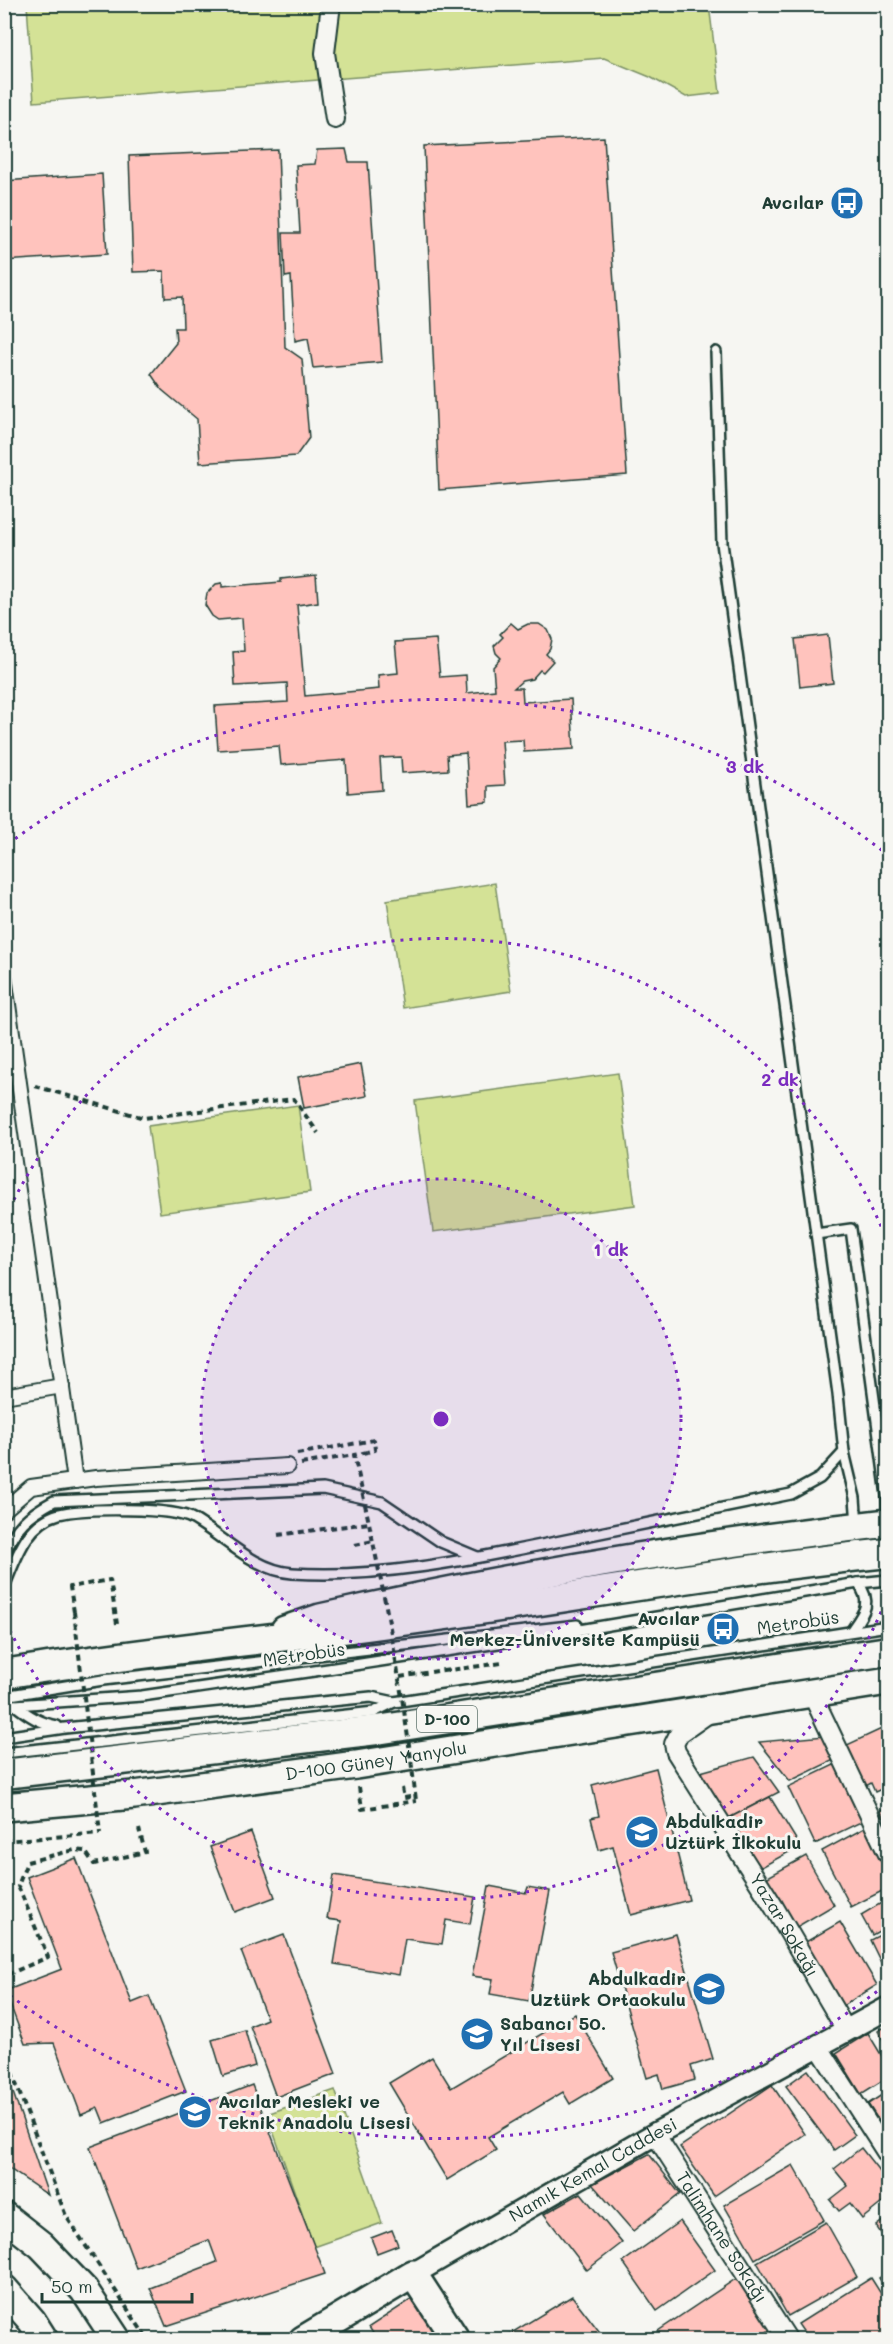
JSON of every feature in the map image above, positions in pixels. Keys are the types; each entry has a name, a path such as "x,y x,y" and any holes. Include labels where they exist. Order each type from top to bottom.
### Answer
{"highway":[{"path":"4,1674 65,1664 426,1618 810,1561 888,1553"},
{"name":"D-100","path":"4,1774 378,1730 888,1651"},
{"path":"4,1663 65,1664"}],"main road":[{"path":"263,1638 320,1618 541,1572 761,1537 888,1522"},
{"name":"D-100 Güney Yanyolu","path":"4,1806 134,1794 356,1765 888,1681"},
{"path":"4,2198 32,2220 53,2241 117,2339"},
{"path":"4,2216 41,2245 84,2290"},
{"path":"413,2274 456,2340"},
{"name":"Namık Kemal Caddesi","path":"303,2340 413,2274"},
{"path":"4,2289 32,2321 44,2340"}],"street":[{"path":"331,4 325,53 335,119"},
{"path":"4,976 75,1480"},
{"path":"4,1396 62,1386"},
{"path":"4,1510 32,1487 75,1480 287,1466"},
{"path":"811,1692 888,1854"},
{"name":"Yazar Sokağı","path":"716,1709 679,1734 674,1744 676,1752 774,1907 846,2030"},
{"name":"Namık Kemal Caddesi","path":"413,2274 656,2133 888,2008"},
{"path":"818,2046 888,2155"},
{"name":"Talimhane Sokağı","path":"656,2133 788,2340"}],"lane":[{"path":"716,352 722,543 844,1452 855,1498 857,1527"},
{"path":"816,1234 851,1229 887,1495 888,1522"},
{"path":"4,1587 22,1545 39,1524 59,1515 101,1511 163,1510 191,1517 257,1563 289,1573 354,1574 479,1557 791,1494 820,1478 844,1452"},
{"path":"4,1555 10,1538 29,1515 54,1501 323,1489 382,1502 441,1542 479,1557"},
{"name":"Metrobüs","path":"65,1728 42,1723 15,1705 142,1696 544,1636 858,1582 888,1580"},
{"name":"Metrobüs","path":"851,1631 867,1603 866,1593 858,1582"},
{"name":"Metrobüs","path":"4,1696 103,1680 652,1617"},
{"name":"Metrobüs","path":"4,1753 374,1712 394,1702 888,1626"},
{"name":"Metrobüs","path":"4,1737 65,1728 371,1697 394,1702"}],"path":[{"path":"20,1081 144,1118 294,1099 318,1133"},
{"path":"374,1440 375,1450 354,1455 287,1466 287,1456 374,1440"},
{"path":"354,1455 400,1677 416,1799"},
{"path":"278,1535 369,1522"},
{"path":"355,1545 373,1541"},
{"path":"4,1841 100,1833 70,1587 110,1580 117,1624"},
{"path":"400,1677 502,1663"},
{"path":"443,1671 442,1664 445,1664"},
{"path":"402,1788 404,1798 416,1799"},
{"path":"362,1809 416,1799"},
{"path":"4,1963 9,1974 48,1957 18,1886 27,1862 74,1850 85,1851 94,1864 145,1852 140,1828"},
{"path":"4,2052 66,2216 148,2340"}],"green space":[{"path":"27,5 709,5 720,93 686,97 650,77 604,58 34,102"},
{"path":"495,883 511,991 403,1008 387,900"},
{"path":"618,1073 635,1205 433,1232 415,1101"},
{"path":"298,1105 310,1192 160,1213 148,1126"},
{"path":"335,2090 382,2223 314,2247 267,2114"}],"building":[{"path":"604,137 627,475 439,490 424,146"},
{"path":"346,149 349,162 368,162 382,362 313,368 308,338 295,341 291,276 285,277 283,233 300,233 296,165 315,164 317,150"},
{"path":"278,150 285,347 302,359 309,438 296,456 200,463 197,419 162,390 151,374 176,343 175,328 183,328 182,297 165,298 164,271 133,272 129,156"},
{"path":"102,174 107,254 4,261 4,181"},
{"path":"316,575 318,602 297,605 305,696 379,689 378,675 398,673 395,642 436,639 440,677 466,675 467,693 495,690 493,667 501,658 494,646 503,637 500,634 511,623 518,629 528,624 539,624 548,630 552,639 550,649 546,654 553,661 543,672 540,670 532,679 522,681 514,688 522,688 523,702 571,699 574,749 524,752 523,740 502,741 505,785 488,786 488,802 469,804 466,753 447,755 448,770 402,773 401,757 380,758 382,790 348,793 346,760 281,765 279,746 218,750 215,706 288,702 287,683 235,686 233,652 244,651 242,618 218,620 212,616 205,605 207,593 216,584 222,583 222,587 281,582 281,579"},
{"path":"828,635 833,683 800,687 795,639"},
{"path":"361,1064 367,1096 304,1108 298,1077"},
{"path":"888,1726 888,1786 875,1792 871,1783 866,1786 847,1745"},
{"path":"825,1736 836,1759 790,1781 759,1742"},
{"path":"754,1757 779,1792 727,1819 697,1773"},
{"path":"836,1764 863,1821 815,1844 788,1787"},
{"name":"Abdulkadir Uztürk İlkokulu","path":"656,1768 689,1900 631,1915 613,1846 599,1850 591,1818 599,1816 592,1785"},
{"path":"770,1797 800,1846 758,1869 727,1819"},
{"path":"888,1806 888,1826 880,1810"},
{"path":"868,1826 888,1865 888,1888 851,1907 822,1851"},
{"path":"251,1832 275,1897 235,1912 210,1847"},
{"path":"806,1856 834,1905 795,1928 766,1878"},
{"path":"76,1858 132,2003 149,1996 186,2091 104,2123 98,2108 81,2115 54,2043 25,2044 5,1991 62,1969 27,1877"},
{"path":"334,1875 475,1897 470,1924 446,1920 442,1944 405,1939 399,1975 334,1964 341,1921 327,1919"},
{"path":"489,1886 526,1893 528,1887 550,1891 529,2001 490,1994 493,1979 472,1976"},
{"path":"888,1899 888,1926 872,1935 861,1915"},
{"path":"840,1922 877,1985 841,2007 804,1943"},
{"path":"888,1931 888,1977 870,1940"},
{"name":"Abdulkadir Uztürk Ortaokulu","path":"676,1934 713,2059 691,2066 695,2080 663,2089 659,2074 647,2078 611,1952"},
{"path":"284,1935 336,2074 276,2097 250,2026 267,2019 241,1951"},
{"path":"575,2014 613,2078 570,2104 563,2092 488,2137 496,2150 447,2180 389,2083 432,2057 451,2088"},
{"path":"888,2025 888,2049 878,2031"},
{"path":"245,2030 255,2066 223,2076 212,2040"},
{"path":"868,2033 888,2066 888,2077 861,2094 836,2053"},
{"path":"4,2066 48,2195 4,2165"},
{"path":"808,2070 855,2135 834,2150 786,2086"},
{"path":"252,2085 325,2274 166,2326 150,2288 217,2262 209,2240 136,2268 90,2147"},
{"path":"772,2085 805,2134 714,2196 680,2147"},
{"path":"888,2091 888,2135 868,2104"},
{"path":"861,2148 888,2182 888,2198 862,2219 850,2203 839,2211 830,2200 848,2186 834,2169"},
{"path":"649,2154 680,2194 633,2231 592,2184"},
{"path":"793,2165 824,2220 755,2259 724,2205"},
{"path":"581,2193 622,2243 587,2270 544,2214"},
{"path":"888,2217 888,2244 876,2226"},
{"path":"680,2221 715,2270 657,2311 623,2262"},
{"path":"826,2222 857,2277 788,2316 757,2262"},
{"path":"392,2230 398,2245 377,2253 371,2238"},
{"path":"888,2272 888,2293 879,2278"},
{"path":"743,2274 777,2325 755,2340 663,2340 658,2331"},
{"path":"871,2278 888,2305 888,2340 809,2340 798,2324"},
{"path":"572,2296 606,2340 500,2340"},
{"path":"415,2297 442,2340 377,2340 369,2327"}],"place":[{"name":"Avcılar","path":"847,203"},
{"name":"Avcılar Merkez-Üniversite Kampüsü","path":"723,1629"},
{"name":"Abdulkadir Uztürk İlkokulu","path":"642,1832"},
{"name":"Abdulkadir Uztürk Ortaokulu","path":"709,1989"},
{"name":"Sabancı 50. Yıl Lisesi","path":"477,2034"},
{"name":"Avcılar Mesleki ve Teknik Anadolu Lisesi","path":"195,2112"}]}
